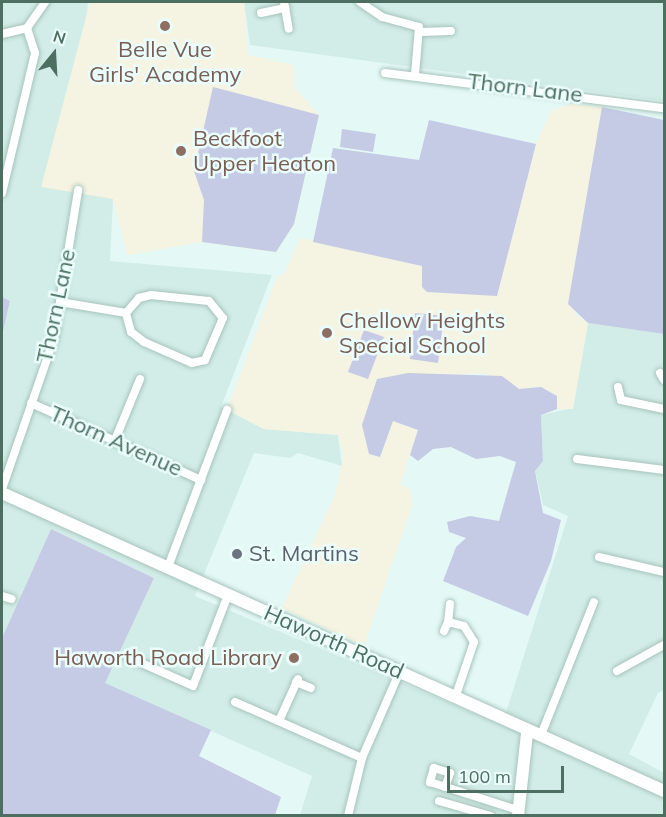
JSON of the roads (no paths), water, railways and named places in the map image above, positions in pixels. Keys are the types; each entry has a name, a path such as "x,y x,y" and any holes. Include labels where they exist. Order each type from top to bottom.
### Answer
{"main road":[{"name":"Haworth Road","path":"2,491 400,671 527,733 541,735 664,791"},
{"path":"518,813 527,733"}],"street":[{"path":"2,34 27,28 45,2"},
{"path":"360,2 382,17 412,23 420,32 415,75"},
{"path":"261,13 285,5 289,29"},
{"path":"2,193 35,53 27,28"},
{"path":"420,32 451,31"},
{"name":"Thorn Lane","path":"385,73 664,108"},
{"name":"Thorn Lane","path":"2,491 31,403 60,302 78,189"},
{"path":"151,295 209,301 223,318 205,360 192,363 144,342 131,332 126,313 139,298 151,295"},
{"path":"60,302 126,313"},
{"path":"115,440 140,379"},
{"path":"618,387 621,400 664,409"},
{"name":"Thorn Avenue","path":"31,403 201,480"},
{"path":"168,567 227,411"},
{"path":"577,459 664,470"},
{"path":"599,557 664,572"},
{"path":"128,657 193,686 228,595"},
{"path":"2,596 12,599"},
{"path":"541,735 594,602"},
{"path":"450,604 446,626 464,626 474,642 455,698"},
{"path":"617,670 664,645"},
{"path":"348,816 362,758 400,671"},
{"path":"279,721 297,681 311,688"},
{"path":"236,702 362,758"},
{"path":"445,787 518,813"},
{"path":"439,801 491,816"}],"place":[{"name":"Belle Vue Girls' Academy","path":"165,26"},
{"name":"Beckfoot Upper Heaton","path":"181,151"},
{"name":"Chellow Heights Special School","path":"327,333"},
{"name":"St. Martins","path":"237,554"},
{"name":"Haworth Road Library","path":"294,658"}]}
